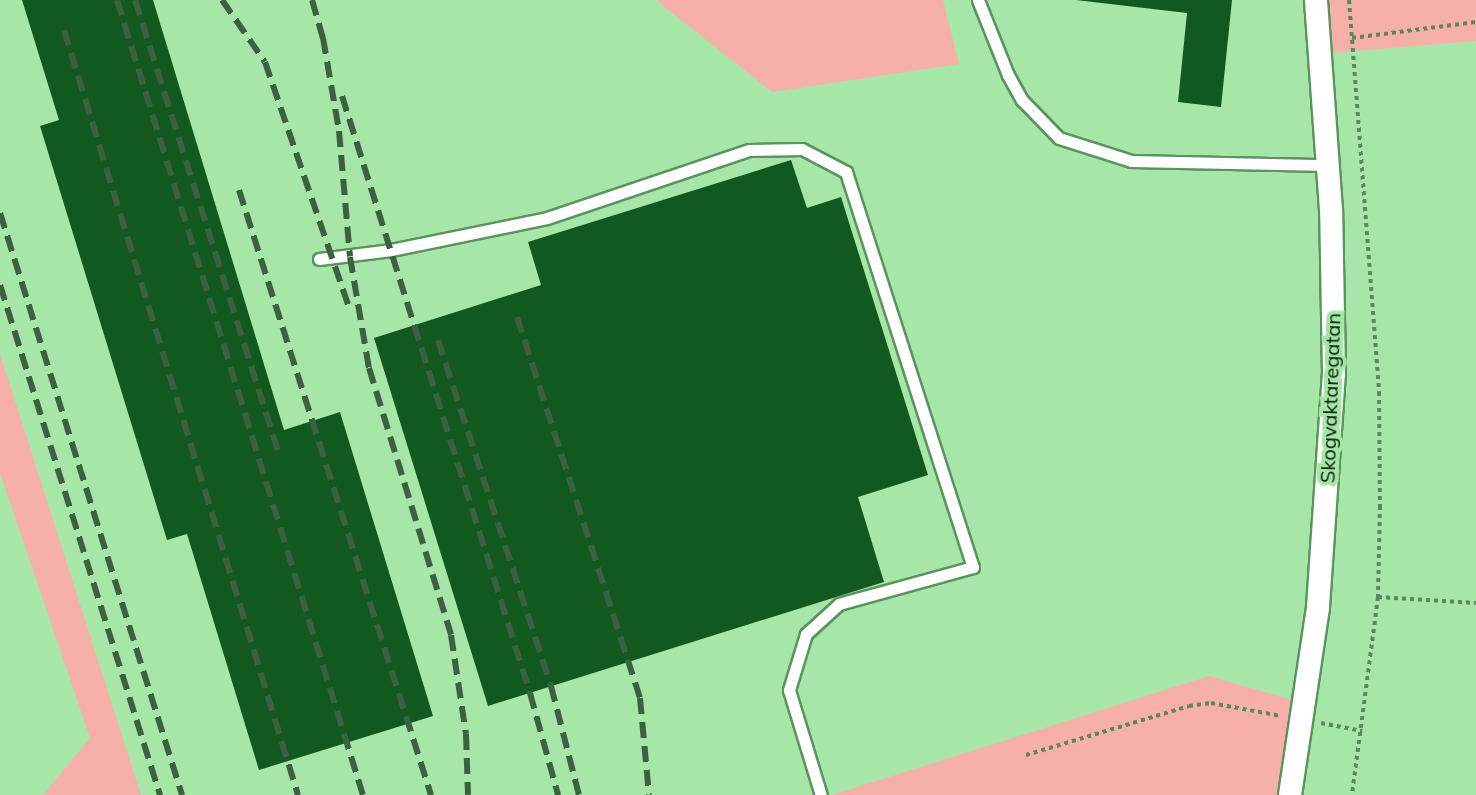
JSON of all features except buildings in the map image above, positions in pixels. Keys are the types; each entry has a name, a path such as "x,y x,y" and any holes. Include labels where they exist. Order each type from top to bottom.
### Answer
{"street":[{"name":"Skogvaktaregatan","path":"1290,795 1327,516 1334,374 1328,165 1316,0"}],"lane":[{"path":"978,0 1008,75 1022,100 1059,138 1131,161 1328,165"},
{"path":"319,259 391,250 547,218 749,150 802,149 846,172 973,567 839,604 806,634 789,690 821,795"}],"path":[{"path":"1349,0 1379,392 1378,597 1352,795"},
{"path":"1352,38 1476,22"},
{"path":"1378,597 1476,603"},
{"path":"1026,755 1211,703 1362,731"}],"shaded area":[{"path":"656,0 943,0 959,64 772,92"},
{"path":"1311,0 1476,0 1476,41 1317,54"},
{"path":"0,354 141,795 43,795 90,738 0,473"},
{"path":"1209,676 1300,702 1287,795 832,795"}],"railway":[{"path":"117,0 363,795"},
{"path":"135,0 278,451"},
{"path":"222,0 265,62 349,307"},
{"path":"312,0 323,38 339,131 350,257 369,368 451,635 466,734 468,795"},
{"path":"64,30 298,795"},
{"path":"342,96 530,693 558,795"},
{"path":"239,190 431,795"},
{"path":"0,213 182,795"},
{"path":"0,285 160,795"},
{"path":"517,317 640,698 649,795"},
{"path":"438,340 551,686 579,795"}]}
